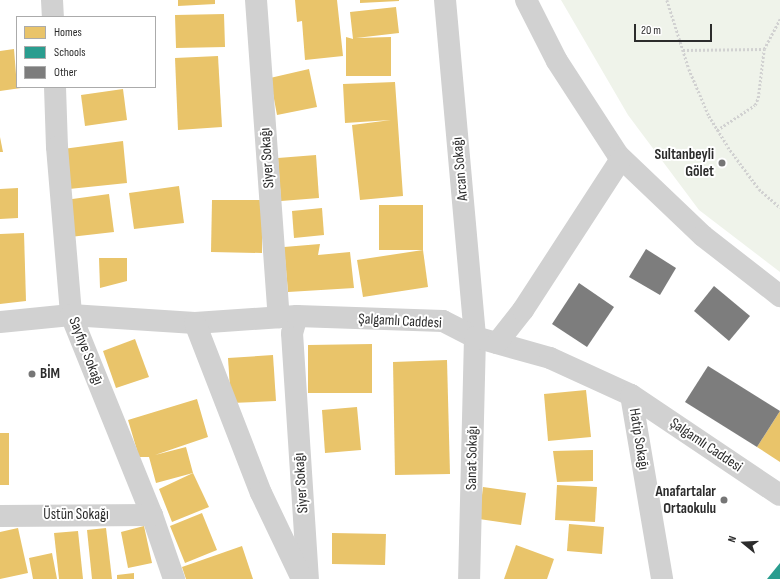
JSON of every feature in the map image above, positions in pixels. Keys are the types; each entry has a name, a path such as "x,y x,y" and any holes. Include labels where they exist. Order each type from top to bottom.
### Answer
{"street":[{"path":"52,0 53,16"},
{"name":"Siyer Sokağı","path":"256,0 288,316 292,333 308,579"},
{"name":"Arcan Sokağı","path":"445,0 475,337"},
{"path":"526,0 557,61 621,158 704,236 780,296"},
{"name":"Sayfiye Sokağı","path":"55,88 57,147 71,315 152,515 174,579"},
{"path":"497,343 523,310 621,158"},
{"name":"Şalgamlı Caddesi","path":"0,322 71,315 195,323 288,316 443,321 475,337 550,358 631,395 780,495"},
{"path":"195,323 262,493 302,579"},
{"name":"Sanat Sokağı","path":"469,579 475,337"},
{"name":"Hatip Sokağı","path":"631,395 662,579"},
{"name":"Üstün Sokağı","path":"0,516 152,515"}],"path":[{"path":"667,0 689,69 717,130 759,189 780,207"},
{"path":"717,130 754,105 758,98 764,49 780,19"},
{"path":"684,50 764,49"}],"shaded area":[{"name":"Sultanbeyli Gölet","path":"561,0 780,0 780,272 699,210 628,115"}],"building: Homes":[{"path":"178,0 215,0 215,4 178,6"},
{"path":"295,0 337,0 343,56 305,60 302,21 297,22"},
{"path":"360,0 399,0 399,1 360,3"},
{"path":"396,7 399,33 356,38 391,37 391,76 346,76 346,37 353,39 350,12"},
{"path":"224,14 225,47 176,48 175,15"},
{"path":"14,49 16,88 21,88 0,91 0,51"},
{"path":"218,56 222,127 178,130 175,58"},
{"path":"309,69 317,107 277,115 270,78"},
{"path":"395,82 403,196 360,200 352,125 391,120 345,123 343,84"},
{"path":"123,89 127,120 85,126 81,95"},
{"path":"0,137 3,152 0,152"},
{"path":"123,141 127,183 69,189 63,149"},
{"path":"316,155 319,198 281,201 278,158"},
{"path":"179,186 184,223 134,229 129,193"},
{"path":"18,188 18,218 0,219 0,189"},
{"path":"109,194 114,232 70,237 65,200"},
{"path":"212,200 262,200 262,253 211,252"},
{"path":"379,205 423,205 423,250 379,250"},
{"path":"322,208 324,235 294,238 292,211"},
{"path":"24,233 26,301 0,304 0,234"},
{"path":"320,244 318,255 350,252 354,288 288,292 284,247"},
{"path":"423,250 428,287 363,297 357,260"},
{"path":"99,258 127,258 127,281 100,288"},
{"path":"135,339 149,377 116,388 103,351"},
{"path":"372,344 372,393 308,393 308,345"},
{"path":"273,355 276,401 231,403 228,358"},
{"path":"447,360 450,474 395,475 393,362"},
{"path":"586,390 591,437 548,441 544,394"},
{"path":"197,399 208,437 155,455 186,447 193,473 156,483 149,457 139,457 128,420"},
{"path":"357,407 361,450 325,453 322,410"},
{"path":"780,411 780,462 757,447"},
{"path":"0,433 9,433 9,485 0,485"},
{"path":"593,450 593,481 557,482 553,451"},
{"path":"193,473 209,507 172,522 159,489"},
{"path":"557,485 597,487 595,522 555,520"},
{"path":"483,487 526,493 521,525 479,519"},
{"path":"202,513 217,550 185,563 170,526"},
{"path":"569,524 604,527 602,554 567,551"},
{"path":"144,526 152,563 128,568 121,532"},
{"path":"18,528 28,573 0,579 0,532"},
{"path":"106,528 112,579 92,579 87,530"},
{"path":"78,531 83,579 59,579 54,533"},
{"path":"332,533 386,534 385,565 332,564"},
{"path":"516,545 554,559 547,579 504,579"},
{"path":"242,546 253,579 186,579 182,567"},
{"path":"52,553 57,579 33,579 29,558"},
{"path":"134,573 134,579 117,579 117,575"}],"building: Schools":[{"path":"780,563 780,579 767,579"}],"building: Other":[{"path":"646,249 676,268 660,295 629,277"},
{"path":"579,283 614,307 587,347 552,324"},
{"path":"714,286 750,316 729,341 694,311"},
{"path":"708,366 780,411 757,447 685,402"}],"place":[{"name":"Sultanbeyli Gölet","path":"722,163"},
{"name":"BİM","path":"32,374"},
{"name":"Anafartalar Ortaokulu","path":"724,500"}]}
